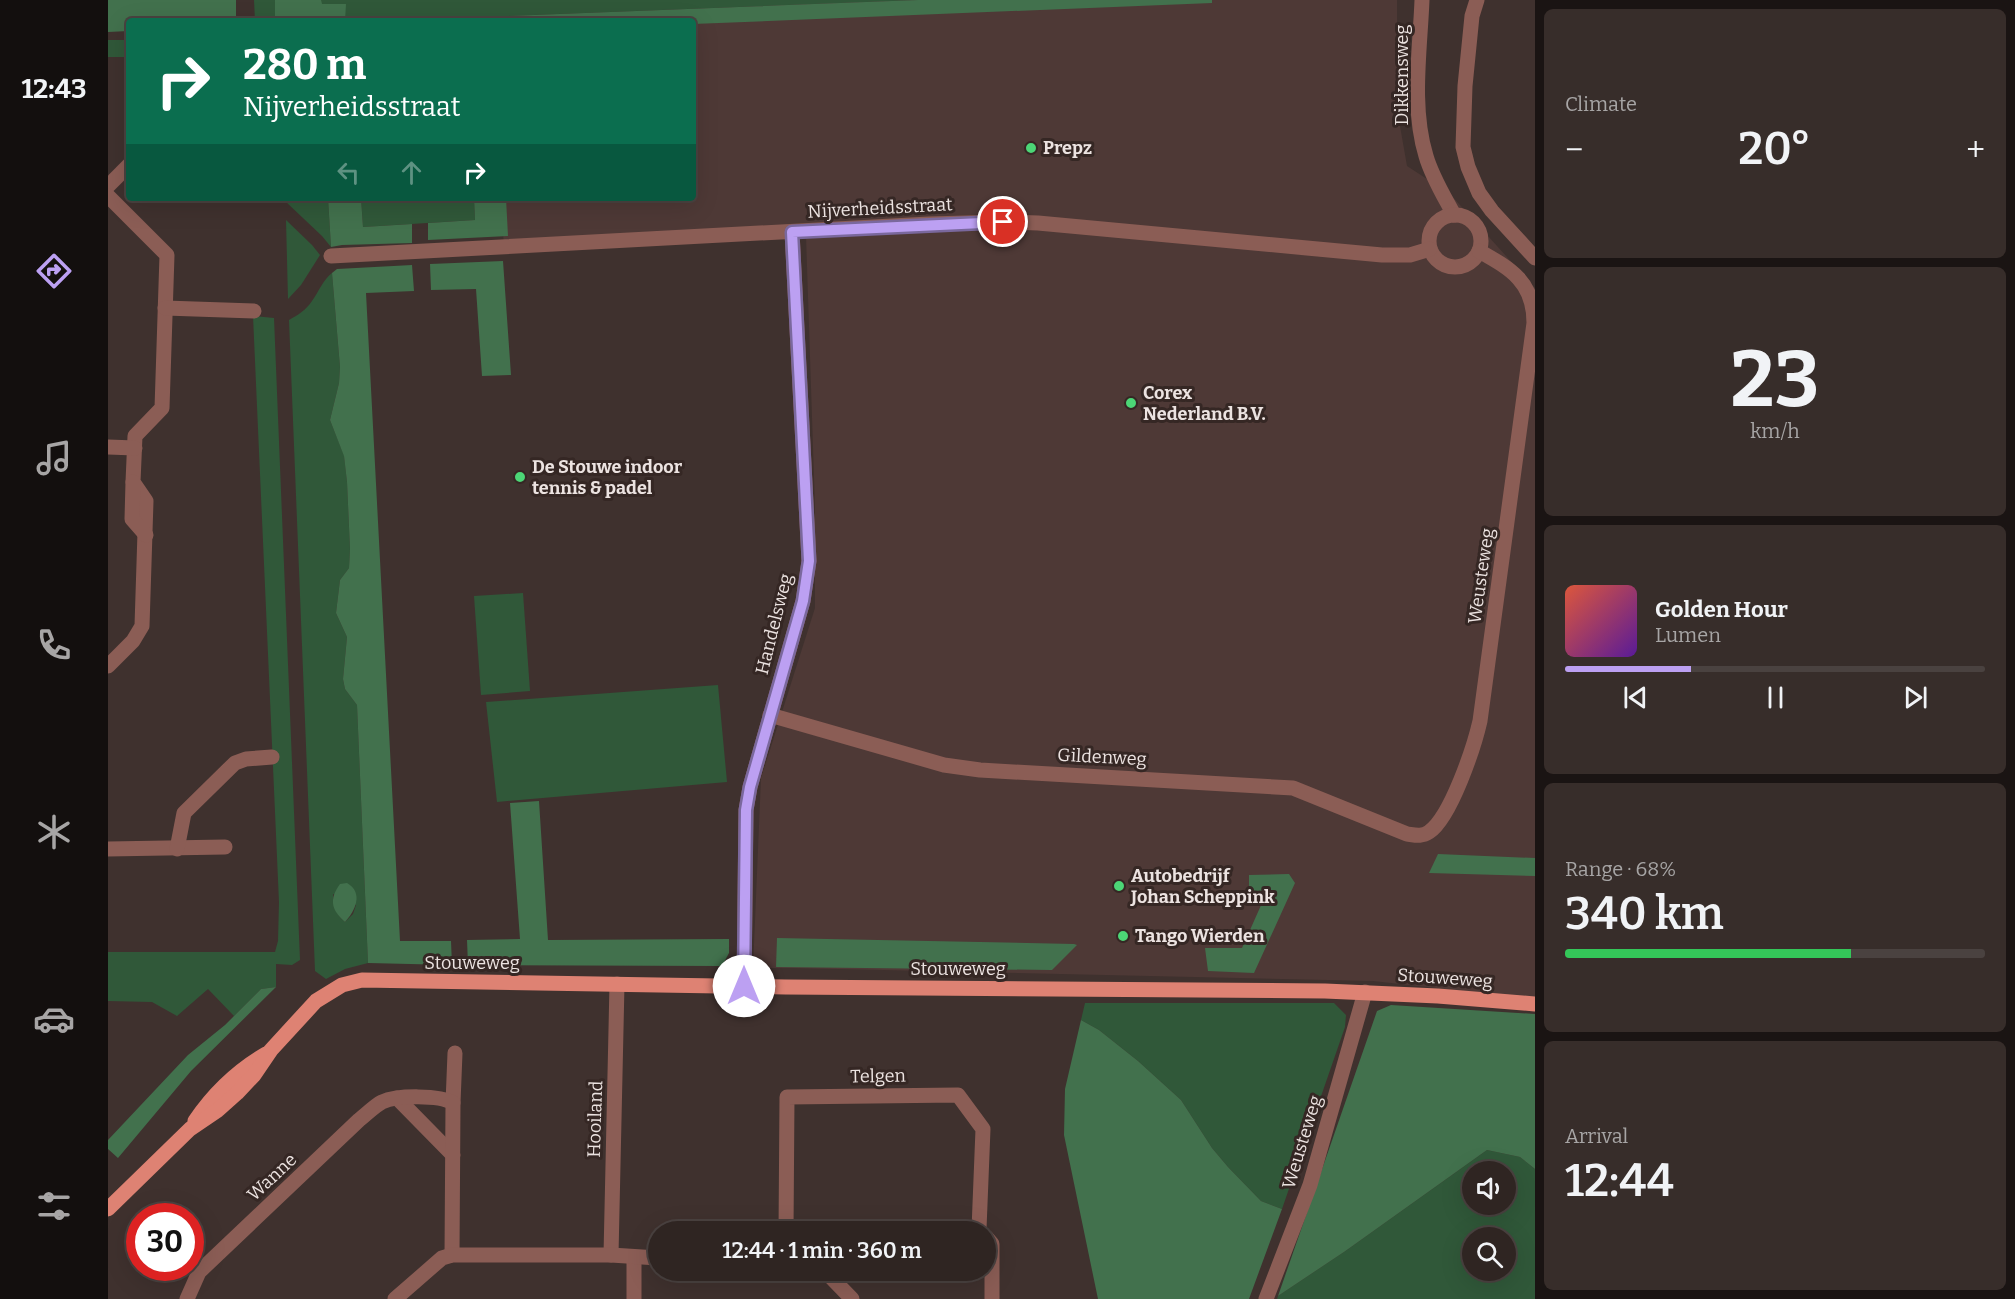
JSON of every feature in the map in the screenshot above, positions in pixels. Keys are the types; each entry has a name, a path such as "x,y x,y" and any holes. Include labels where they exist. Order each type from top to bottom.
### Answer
{"main road":[{"name":"Stouweweg","path":"108,1209 190,1129 209,1101 244,1066 271,1050 316,1000 342,986 362,980 1365,992 1535,1004"},
{"name":"Stouweweg","path":"108,1200 124,1193"}],"street":[{"name":"Dikkensweg","path":"1422,0 1418,91 1420,125 1428,163 1454,215"},
{"path":"1477,0 1465,86 1463,147 1468,167 1479,193 1492,211 1535,258"},
{"path":"108,186 126,168"},
{"path":"108,196 167,255 162,408 135,436 133,482 146,501 142,626 133,641 108,666"},
{"path":"1454,215 1466,217 1475,225 1480,233 1481,242 1479,251 1473,260 1453,267 1435,258 1430,249 1429,237 1433,226 1442,218 1454,215"},
{"name":"Nijverheidsstraat","path":"331,256 1003,222 1382,255 1410,255 1430,249"},
{"name":"Handelsweg","path":"744,986 746,810 750,787 803,601 809,561 792,232"},
{"path":"1479,251 1506,266 1522,282 1530,293 1535,312"},
{"path":"165,308 254,311"},
{"name":"Weusteweg","path":"1428,832 1439,823 1449,804 1473,748 1480,721 1535,312"},
{"path":"108,447 135,448"},
{"name":"Gildenweg","path":"770,715 944,765 980,770 1293,788 1407,834 1417,836 1428,832"},
{"path":"177,849 184,813 209,788 235,763 246,759 272,757"},
{"path":"108,849 225,847"},
{"name":"Hooiland","path":"611,1255 618,984"},
{"name":"Weusteweg","path":"1266,1299 1310,1185 1365,992"},
{"path":"452,1255 455,1053"},
{"name":"Telgen","path":"786,1221 788,1097 958,1095 983,1130 979,1221"},
{"path":"397,1098 453,1155"},
{"name":"Wanne","path":"187,1299 199,1272 359,1120 381,1102 397,1098 446,1099 453,1103"},
{"path":"395,1299 442,1258 452,1255 611,1255 648,1258"},
{"path":"634,1257 634,1299"},
{"path":"835,1281 852,1299"},
{"path":"992,1281 992,1299"}],"shaded area":[{"path":"843,0 1397,0 1397,109 1407,166 1450,194 1535,288 1535,999 1373,981 753,968 761,778 815,608 815,508 806,236 504,248 501,201 696,201 696,18 618,18"}],"green space":[{"path":"108,0 236,0 236,18 126,18 126,31 108,32"},
{"path":"254,0 275,0 275,18 255,18"},
{"path":"275,0 321,0 322,4 346,4 345,18 275,18"},
{"path":"321,0 918,0 508,16 508,18 345,18 345,4 321,4"},
{"path":"918,0 1212,0 1212,3 696,24 696,18 507,18 507,16"},
{"path":"108,40 126,40 126,57 108,57"},
{"path":"285,201 328,201 331,247"},
{"path":"328,201 361,201 363,227 412,224 412,243 331,247"},
{"path":"361,201 474,201 475,220 363,227"},
{"path":"474,201 506,201 508,236 428,240 428,223 475,220"},
{"path":"286,220 320,255 301,285 288,299"},
{"path":"503,261 511,375 482,376 476,289 431,290 430,264"},
{"path":"412,265 414,291 366,293 400,941 451,941 452,965 368,963 357,705 345,689 343,679 347,637 336,613 340,580 349,568 350,549 344,456 330,420 339,383 340,367 332,273 337,269"},
{"path":"332,273 340,367 339,383 330,420 344,455 350,549 349,568 340,580 336,613 347,637 343,679 345,689 357,705 368,963 345,969 326,979 315,971 289,320 307,307","holes":["333,894 356,905 353,914 345,922 339,916"]},
{"path":"253,316 274,318 300,960 292,965 276,964 276,987 261,989 234,1016 208,989 177,1016 152,1002 108,1001 108,952 275,952 278,941 279,902"},
{"path":"523,593 530,691 481,695 474,596"},
{"path":"718,685 727,782 497,802 486,702"},
{"path":"539,801 548,940 729,939 729,953 722,966 468,965 467,940 520,939 510,803"},
{"path":"1438,854 1535,858 1535,876 1429,873"},
{"path":"1289,874 1295,883 1254,973 1208,971 1205,948 1242,948 1262,903 1259,896 1249,896 1249,875"},
{"path":"347,883 355,892 356,902 345,922 334,909 333,899 340,884"},
{"path":"777,938 1077,945 1052,970 776,967"},
{"path":"276,987 191,1071 118,1158 108,1149 108,1140 188,1055 225,1025 261,989"},
{"path":"1085,1003 1334,1003 1346,1015 1345,1027 1282,1209 1261,1201 1228,1167 1212,1148 1181,1100 1138,1061 1099,1030 1081,1020"},
{"path":"1391,1005 1535,1014 1535,1169 1520,1157 1487,1150 1472,1161 1462,1161 1462,1168 1278,1296 1377,1011"},
{"path":"1081,1020 1099,1030 1138,1061 1181,1100 1212,1148 1228,1167 1261,1201 1282,1209 1249,1299 1098,1299 1064,1135 1065,1089"},
{"path":"1487,1150 1520,1157 1535,1169 1535,1299 1277,1299 1278,1296 1462,1168 1462,1215 1516,1215 1516,1161 1472,1161"}],"place":[{"name":"Prepz","path":"1031,148"},
{"name":"Corex Nederland B.V.","path":"1131,403"},
{"name":"De Stouwe indoor tennis & padel","path":"520,477"},
{"name":"Autobedrijf Johan Scheppink","path":"1119,886"},
{"name":"Tango Wierden","path":"1123,936"}],"route":[{"path":"744,986 746,810 750,787 803,601 809,561 792,232 1003,222"}]}
